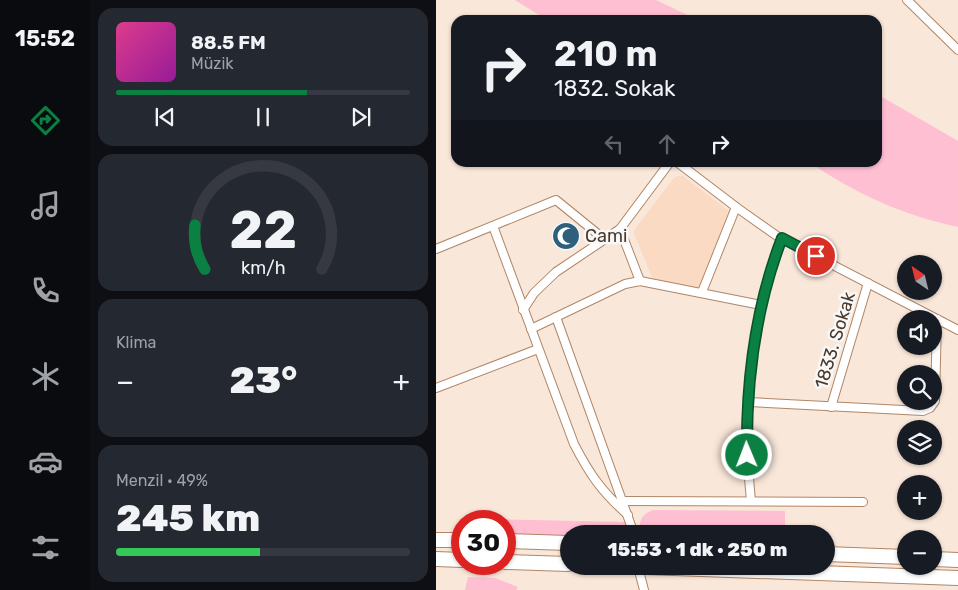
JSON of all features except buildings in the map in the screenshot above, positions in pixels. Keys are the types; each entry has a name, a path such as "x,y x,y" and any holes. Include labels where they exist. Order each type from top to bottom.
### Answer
{"highway":[{"path":"436,540 451,540"},
{"path":"516,542 560,543"},
{"path":"835,554 897,557"},
{"path":"436,559 451,560"},
{"path":"942,559 958,560"},
{"path":"516,562 560,564"},
{"path":"835,574 958,578"}],"street":[{"path":"907,0 958,50"},
{"path":"523,310 541,286 556,272 620,228 666,167"},
{"path":"683,167 736,208 782,238 919,310"},
{"path":"436,249 556,200 604,239"},
{"path":"702,292 736,208"},
{"path":"493,226 574,444 587,470 603,490 628,515"},
{"path":"620,228 640,281"},
{"path":"750,501 747,455 748,402 752,354 768,276 782,238"},
{"path":"531,329 625,284 640,281 761,305"},
{"name":"1833. Sokak","path":"831,406 868,283"},
{"path":"556,317 631,525"},
{"path":"942,322 958,330"},
{"path":"436,388 538,349"},
{"path":"748,402 923,411 930,408 935,401 936,355"},
{"path":"623,501 863,502"},
{"path":"640,575 644,590"}],"shaded area":[{"path":"515,0 656,0 688,15 539,15"},
{"path":"882,97 958,141 958,227 919,217 882,203 845,185 817,167 882,167"},
{"path":"683,176 733,214 701,289 653,280 634,233 635,229 674,178"},
{"path":"650,511 785,511 785,525 640,525 646,513"},
{"path":"516,520 628,522 629,525 560,525 560,536 516,534"},
{"path":"468,577 495,578 518,587 516,590 465,590"}],"place":[{"name":"Cami","path":"566,236"}],"route":[{"path":"747,455 747,408 754,338 768,276 782,238 816,256"}]}
